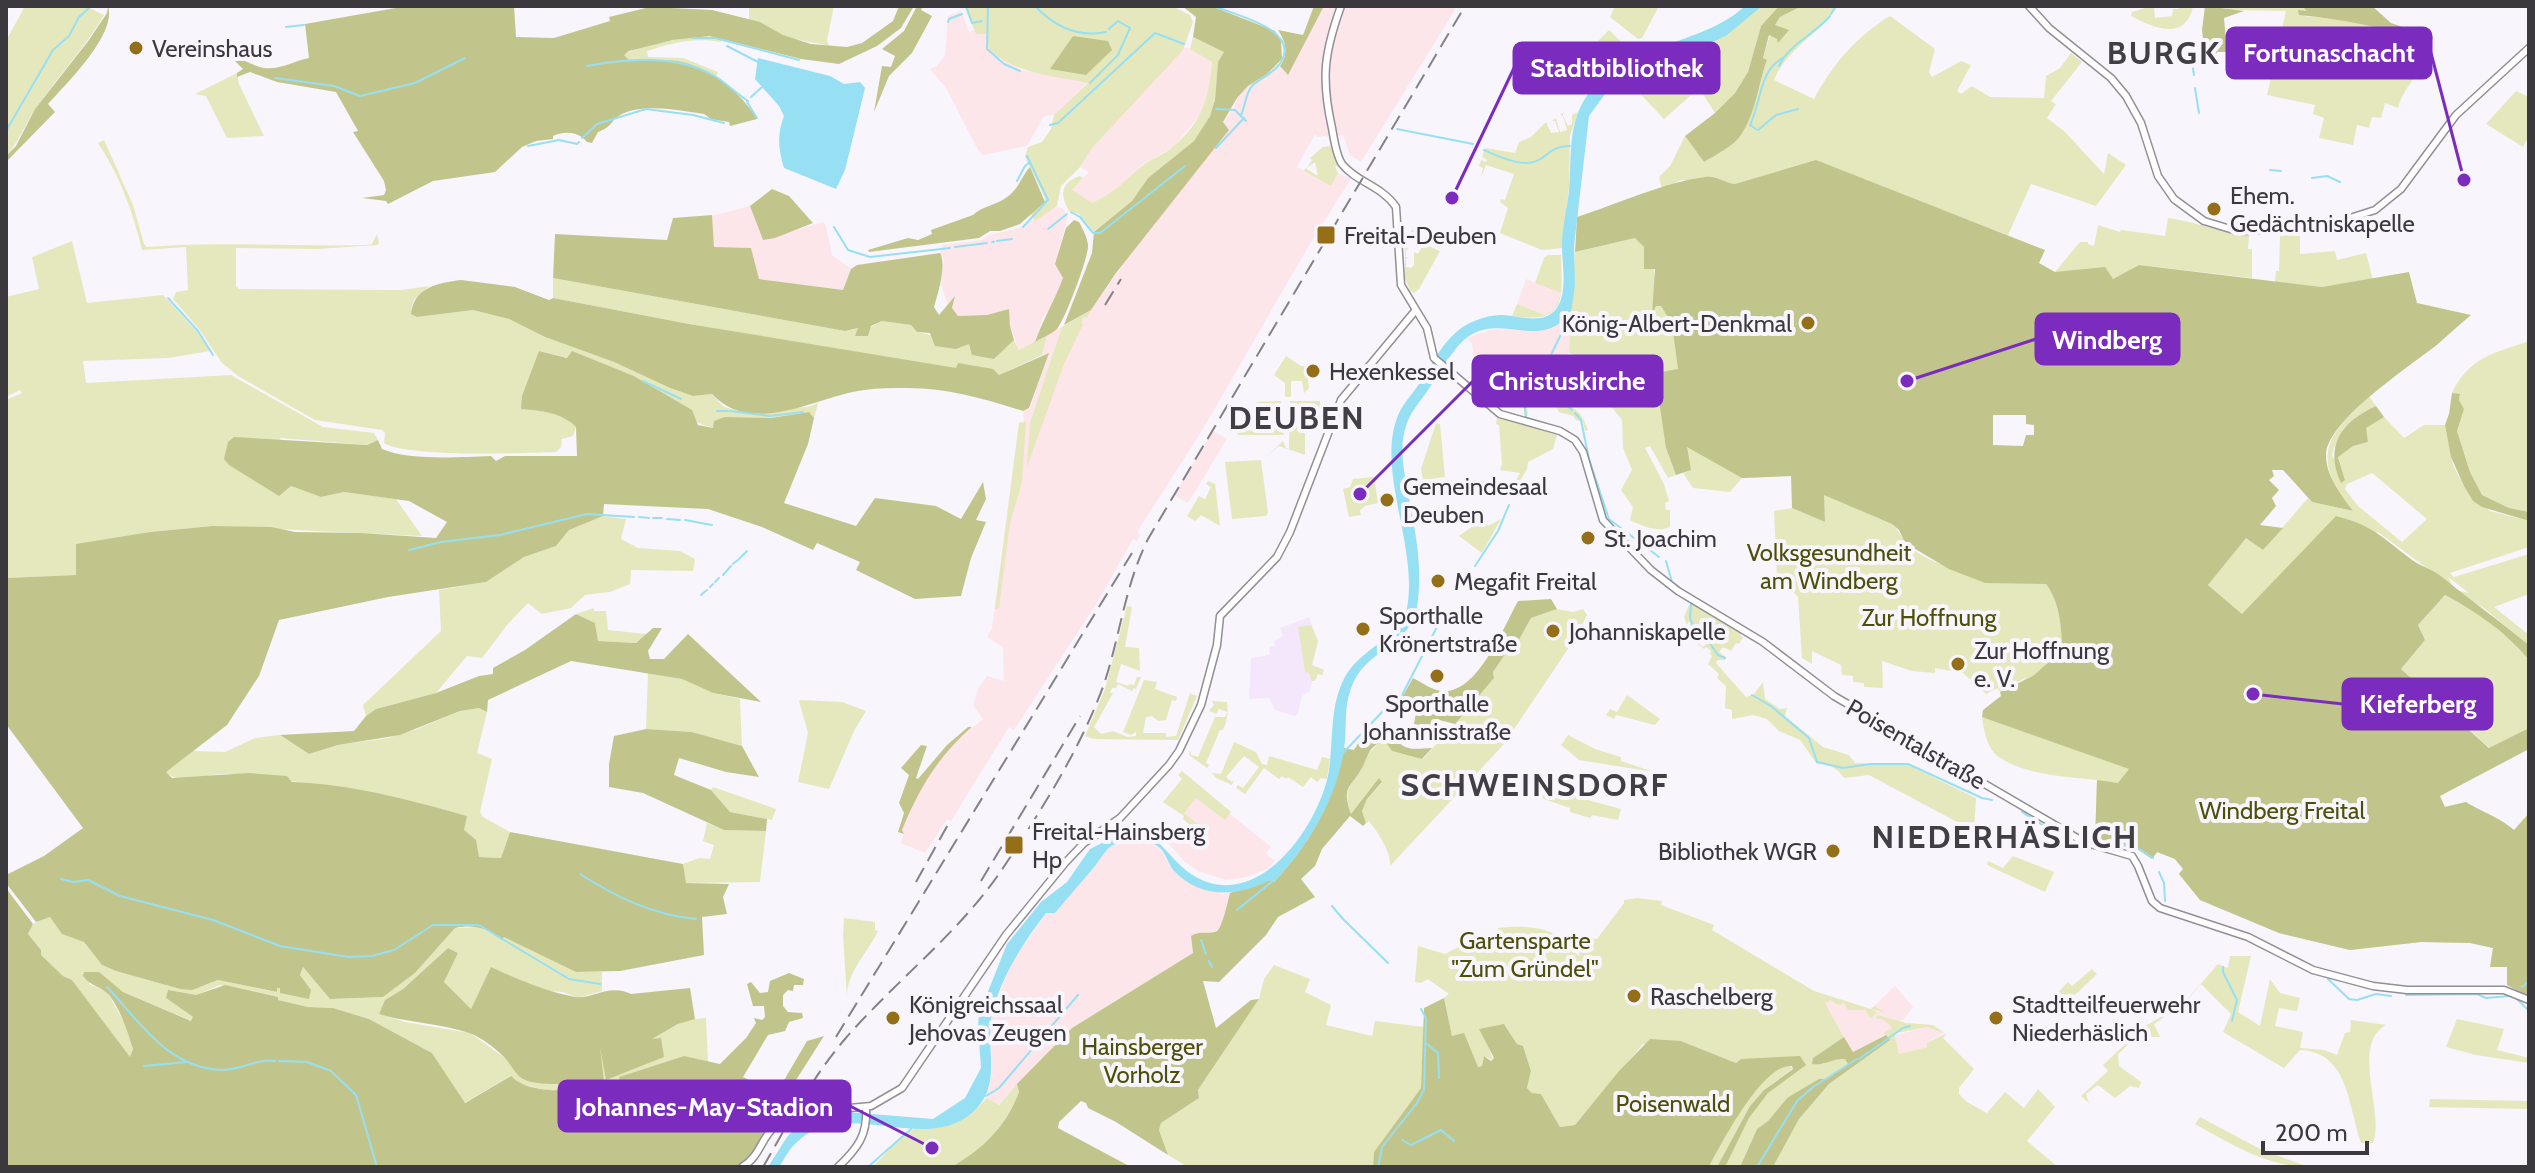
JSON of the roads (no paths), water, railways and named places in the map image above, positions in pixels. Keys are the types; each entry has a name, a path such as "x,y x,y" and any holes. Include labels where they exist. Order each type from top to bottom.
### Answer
{"main road":[{"name":"Poisentalstraße","path":"1341,6 1328,43 1324,81 1340,161 1383,192 1396,207 1401,282 1424,324 1435,358 1500,414 1560,431 1575,440 1583,452 1603,520 1667,583 1763,642 1859,711 2084,842 2132,856 2152,901 2160,908 2248,937 2313,970 2370,985 2404,990 2504,990 2529,1000"},
{"path":"2029,6 2049,28 2105,73 2126,96 2141,123 2158,176 2174,199 2204,221 2237,231 2316,229 2375,210 2401,189 2456,115 2529,48"},
{"path":"742,1167 755,1158 775,1126 839,1109 866,1111 902,1088 1006,935 1058,871 1084,843 1120,818 1175,758 1201,705 1220,616 1277,557 1290,532 1341,400 1415,311"},
{"path":"1407,323 1424,324"},
{"path":"838,1167 860,1144 866,1111"}],"water":[{"path":"1745,6 1762,6 1727,35 1650,68 1615,87 1605,94 1589,116 1574,246 1575,285 1571,314 1554,327 1539,331 1490,329 1466,338 1410,416 1402,453 1418,552 1417,607 1407,630 1371,660 1355,679 1348,697 1344,750 1334,787 1309,838 1286,868 1274,882 1270,880 1233,892 1208,891 1196,887 1174,871 1162,850 1151,843 1129,841 1110,847 1055,913 1046,913 1008,971 993,1010 988,1090 972,1113 952,1124 931,1129 838,1124 816,1129 794,1145 779,1167 768,1167 787,1137 801,1122 847,1112 933,1119 965,1098 981,1068 979,1014 1007,944 1041,902 1067,882 1090,849 1120,834 1150,835 1191,874 1215,884 1238,884 1259,876 1279,861 1296,842 1311,820 1328,776 1333,717 1342,683 1357,661 1396,628 1407,608 1407,558 1391,454 1393,431 1401,409 1458,330 1497,315 1538,318 1556,309 1563,285 1562,241 1574,129 1581,105 1591,91 1602,80 1638,59 1714,27"},
{"path":"758,58 830,76 844,84 860,82 865,88 845,170 836,189 784,168 779,142 784,116 755,79"}],"waterway":[{"path":"6,131 53,50 69,36 79,17 91,6"},
{"path":"966,6 972,23 982,21"},
{"path":"988,6 987,49 1004,64 1020,71"},
{"path":"1035,6 1067,29 1085,33 1106,32"},
{"path":"1214,6 1274,32 1285,50 1278,66 1250,89 1241,115"},
{"path":"1831,14 1836,6"},
{"path":"948,22 962,14"},
{"path":"1779,66 1789,51 1830,16"},
{"path":"1090,83 1118,55 1130,28 1118,21 1109,29"},
{"path":"286,27 304,25"},
{"path":"1050,125 1058,123 1155,33 1184,44"},
{"path":"692,38 715,38 799,60"},
{"path":"727,46 758,62"},
{"path":"275,78 334,86 360,96 415,83 465,58"},
{"path":"1756,129 1750,125 1765,79 1769,70 1783,58"},
{"path":"587,66 638,60 687,65 718,78 748,101"},
{"path":"2192,63 2194,75"},
{"path":"751,97 762,87"},
{"path":"2195,88 2199,113"},
{"path":"747,102 757,118"},
{"path":"582,138 597,124 646,109 724,123"},
{"path":"1216,109 1235,110 1246,121"},
{"path":"1758,130 1776,115 1798,109"},
{"path":"1216,148 1244,118"},
{"path":"1397,129 1473,144"},
{"path":"528,146 559,140 579,142"},
{"path":"1484,150 1528,163 1558,148 1570,146"},
{"path":"1023,227 1048,200 1027,156"},
{"path":"1017,181 1029,163"},
{"path":"1071,212 1080,217 1093,233 1100,233 1185,166"},
{"path":"2270,170 2281,171"},
{"path":"2312,178 2327,176 2340,182"},
{"path":"1048,229 1067,214"},
{"path":"834,227 848,250 870,257 950,248"},
{"path":"997,241 1012,239"},
{"path":"955,247 987,243"},
{"path":"168,298 198,331 213,355"},
{"path":"1551,355 1567,315"},
{"path":"1549,371 1565,404 1572,410"},
{"path":"1526,417 1523,394 1549,372"},
{"path":"643,381 681,399"},
{"path":"717,411 728,411"},
{"path":"730,411 770,416 803,412"},
{"path":"1575,413 1581,420 1589,459 1609,519 1659,557"},
{"path":"1475,566 1498,531 1509,505"},
{"path":"409,550 441,542 500,535 587,514 634,517"},
{"path":"639,517 649,518"},
{"path":"653,518 662,518"},
{"path":"667,519 680,520"},
{"path":"685,520 712,525"},
{"path":"740,558 747,551"},
{"path":"733,564 739,559"},
{"path":"1666,561 1672,582 1680,588"},
{"path":"723,575 731,566"},
{"path":"715,582 719,578"},
{"path":"710,587 713,584"},
{"path":"701,595 707,590"},
{"path":"1691,604 1690,618 1695,631 1706,638 1718,655 1725,658"},
{"path":"1342,754 1384,710 1399,701 1441,619"},
{"path":"1752,695 1771,706 1809,738 1817,762 1843,768 1908,764 1992,800"},
{"path":"2022,812 2078,848 2091,849"},
{"path":"2102,844 2133,845 2153,858"},
{"path":"2159,872 2164,883 2165,901"},
{"path":"580,874 635,904 665,914 696,919"},
{"path":"61,879 73,882 88,880 120,896 213,920 280,946 348,957 372,956 394,950 433,925 479,925 569,979 600,984"},
{"path":"1237,910 1274,880"},
{"path":"1332,906 1388,963"},
{"path":"2256,938 2304,962"},
{"path":"1201,940 1206,954"},
{"path":"1209,961 1212,967"},
{"path":"2223,967 2237,1000 2232,1021"},
{"path":"2328,979 2349,999 2357,1000 2376,994 2391,996"},
{"path":"2522,987 2529,981"},
{"path":"107,987 143,1028 185,1061 220,1070 275,1061"},
{"path":"986,1096 999,1088 1078,995"},
{"path":"2406,995 2510,996"},
{"path":"2516,998 2529,1011"},
{"path":"1378,1167 1382,1147 1424,1090 1426,1018 1421,1009"},
{"path":"1859,1059 1910,1026"},
{"path":"1427,1044 1438,1053 1439,1078"},
{"path":"1757,1167 1797,1101 1857,1059"},
{"path":"279,1061 307,1062 331,1071 356,1095 377,1167"},
{"path":"144,1066 187,1062"},
{"path":"868,1167 912,1128"},
{"path":"1402,1140 1411,1145 1441,1130 1454,1141"}],"railway":[{"path":"763,1167 801,1101 833,1054 865,1017 969,912 1005,865 1047,800 1095,708 1110,666 1128,592 1148,539 1465,6"},
{"path":"1105,305 1121,279"},
{"path":"836,1037 1132,553"},
{"path":"981,881 1080,716"},
{"path":"916,882 950,821"}],"place":[{"name":"Vereinshaus","path":"136,48"},
{"name":"Fortunaschacht","path":"2464,180"},
{"name":"Stadtbibliothek","path":"1452,198"},
{"name":"Ehem. Gedächtniskapelle","path":"2214,209"},
{"name":"Freital-Deuben","path":"1326,235"},
{"name":"König-Albert-Denkmal","path":"1808,323"},
{"name":"Hexenkessel","path":"1313,371"},
{"name":"Windberg","path":"1907,381"},
{"name":"Christuskirche","path":"1360,494"},
{"name":"Gemeindesaal Deuben","path":"1387,500"},
{"name":"St. Joachim","path":"1588,538"},
{"name":"Megafit Freital","path":"1438,581"},
{"name":"Sporthalle Krönertstraße","path":"1363,629"},
{"name":"Johanniskapelle","path":"1553,631"},
{"name":"Zur Hoffnung e. V.","path":"1958,664"},
{"name":"Sporthalle Johannisstraße","path":"1437,676"},
{"name":"Kieferberg","path":"2253,694"},
{"name":"Freital-Hainsberg Hp","path":"1014,845"},
{"name":"Bibliothek WGR","path":"1833,851"},
{"name":"Raschelberg","path":"1634,996"},
{"name":"Königreichssaal Jehovas Zeugen","path":"893,1018"},
{"name":"Stadtteilfeuerwehr Niederhäslich","path":"1996,1018"},
{"name":"Johannes-May-Stadion","path":"932,1148"}],"district":[{"name":"BURGK","path":"2164,52"},
{"name":"DEUBEN","path":"1297,417"},
{"name":"SCHWEINSDORF","path":"1535,784"},
{"name":"NIEDERHÄSLICH","path":"2005,836"}],"park label":[{"name":"Volksgesundheit am Windberg","path":"1829,566"},
{"name":"Zur Hoffnung","path":"1929,617"},
{"name":"Windberg Freital","path":"2282,810"},
{"name":"Gartensparte \"Zum Gründel\"","path":"1525,954"},
{"name":"Hainsberger Vorholz","path":"1142,1060"},
{"name":"Poisenwald","path":"1673,1103"}]}
